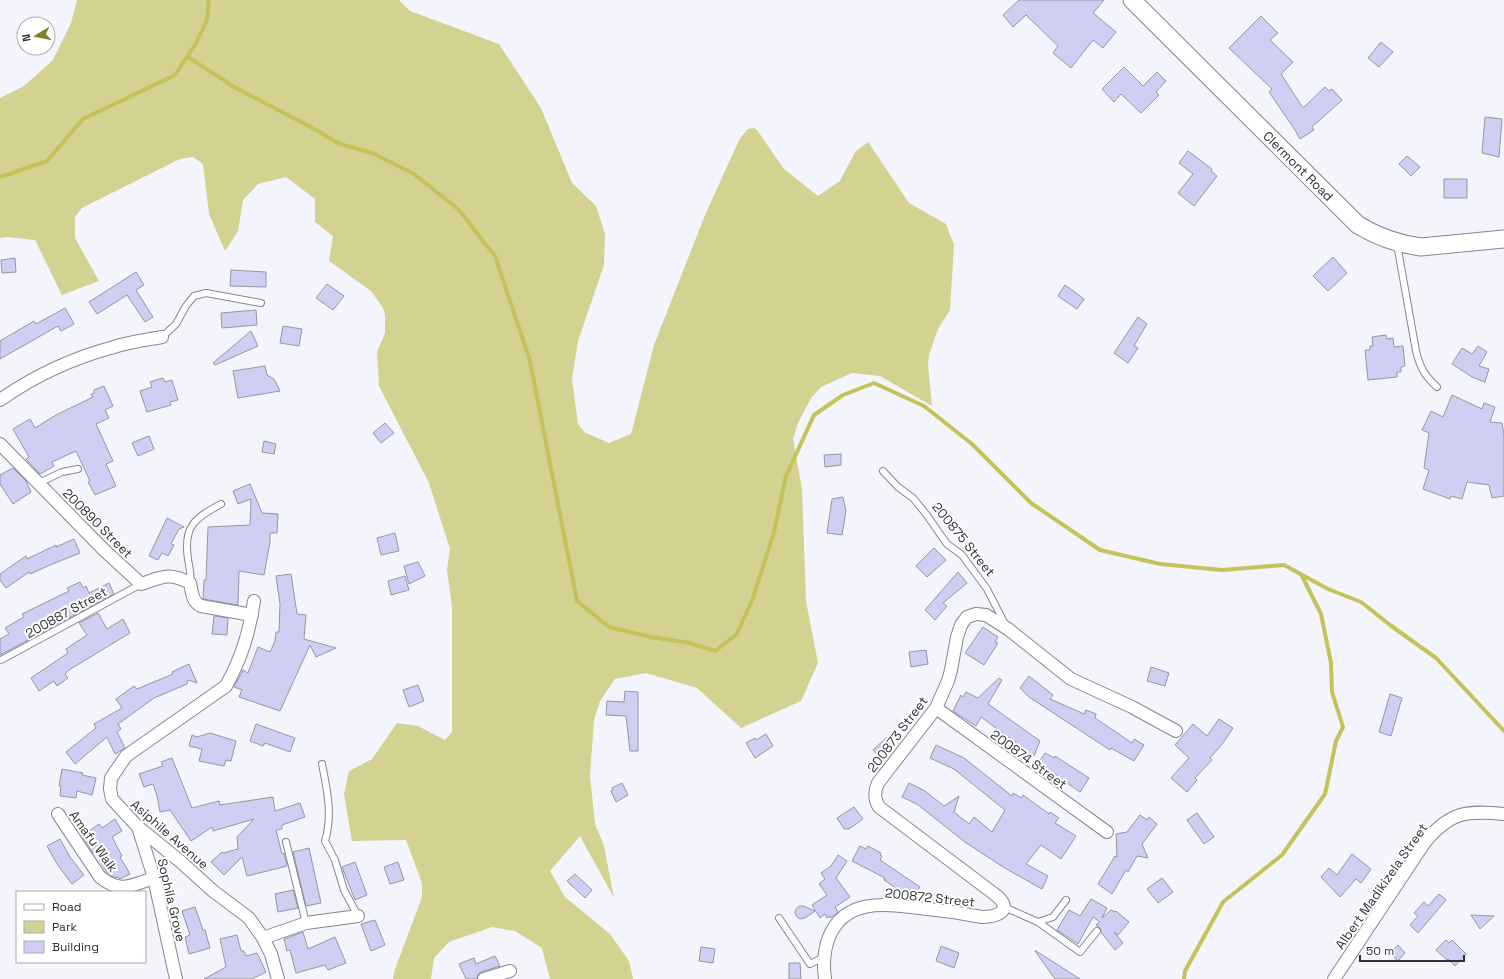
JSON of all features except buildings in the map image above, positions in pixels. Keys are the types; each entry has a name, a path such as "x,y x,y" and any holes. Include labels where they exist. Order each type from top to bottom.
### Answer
{"street":[{"name":"Clermont Road","path":"1132,0 1358,224 1373,234 1397,243 1421,247 1504,240"},
{"path":"0,400 53,369 99,351 162,336"},
{"name":"200890 Street","path":"0,444 103,549 141,584"},
{"path":"141,584 166,576 174,576 190,583 193,598 196,604 252,615"},
{"name":"Asiphile Avenue","path":"254,601 248,636 226,686 126,756 111,778 110,789 112,799 138,827 181,862 213,891 249,918 263,938 271,954 278,979"},
{"name":"200873 Street","path":"1004,905 997,896 880,807 876,801 875,795 878,783 936,708 950,676 957,637 963,621 972,615 986,615 1008,629"},
{"name":"200875 Street","path":"1008,629 1071,679 1132,706 1176,731"},
{"name":"200874 Street","path":"936,708 1106,832"},
{"name":"Amafu Walk","path":"58,814 100,877 108,884 116,887 125,887 154,878"},
{"name":"Albert Madikizela Street","path":"1334,979 1425,842 1439,826 1454,816 1462,814 1504,814"},
{"name":"Sophila Grove","path":"138,827 154,878 176,979"},
{"name":"200872 Street","path":"825,979 824,957 831,932 844,916 854,910 863,907 892,905 982,917 997,915 1002,912 1004,905"},
{"path":"263,938 306,923 358,916"},
{"path":"484,979 510,971"}],"lane":[{"path":"1397,243 1420,366 1427,378 1436,386"},
{"path":"162,336 176,324 186,306 194,296 206,292 261,303"},
{"path":"39,483 62,472 78,469"},
{"name":"200875 Street","path":"883,471 898,487 913,498 947,544 962,555 987,589 1008,629"},
{"path":"190,583 191,577 186,545 187,535 200,516 221,504"},
{"name":"200887 Street","path":"1,660 141,584"},
{"path":"322,764 330,808 328,830 325,841 335,860 344,890 358,916"},
{"path":"286,842 306,923"},
{"path":"1038,922 1053,917 1066,900"},
{"path":"1004,905 1038,922 1080,952 1097,931"},
{"path":"779,918 810,964 824,957"}],"green space":[{"path":"77,0 399,0 410,11 499,44 541,108 572,183 596,206 605,234 604,265 578,341 572,379 578,424 584,432 609,443 631,434 654,345 705,215 740,138 748,129 754,128 757,130 784,169 818,196 840,181 855,152 868,142 909,203 946,224 954,245 950,310 938,329 929,355 928,364 932,406 880,376 852,373 821,387 811,398 798,423 793,439 802,489 806,601 818,663 801,701 741,728 697,688 646,673 615,679 600,701 594,720 590,776 595,824 604,846 614,898 580,836 550,871 565,897 610,934 629,961 633,979 550,979 542,948 515,931 492,927 449,942 434,958 431,979 393,979 394,972 422,897 422,883 406,840 352,841 344,794 349,771 372,759 397,723 418,726 445,740 452,732 452,607 447,570 450,549 429,483 379,386 377,352 385,333 385,315 383,308 371,291 329,261 333,236 315,222 315,199 286,177 258,184 243,200 238,231 225,251 209,214 203,164 193,157 180,159 82,208 75,217 75,238 99,281 62,295 35,240 7,237 0,238 0,98 24,86 53,60 71,23"}],"waterway":[{"path":"0,177 47,161 83,119 175,75 195,45 207,20 209,0"},
{"path":"188,57 234,87 311,127 340,144 372,153 414,174 458,209 495,256 530,361 577,601 609,627 651,637 690,643 715,651 736,635 752,601 774,532 786,476 814,415 843,395 874,383 924,406 972,444 1031,503 1100,550 1160,564 1222,570 1284,565 1328,589 1361,602 1436,658 1504,731"},
{"path":"1184,979 1185,971 1223,902 1282,855 1325,794 1336,741 1343,727 1332,692 1331,663 1321,614 1301,574"}]}
